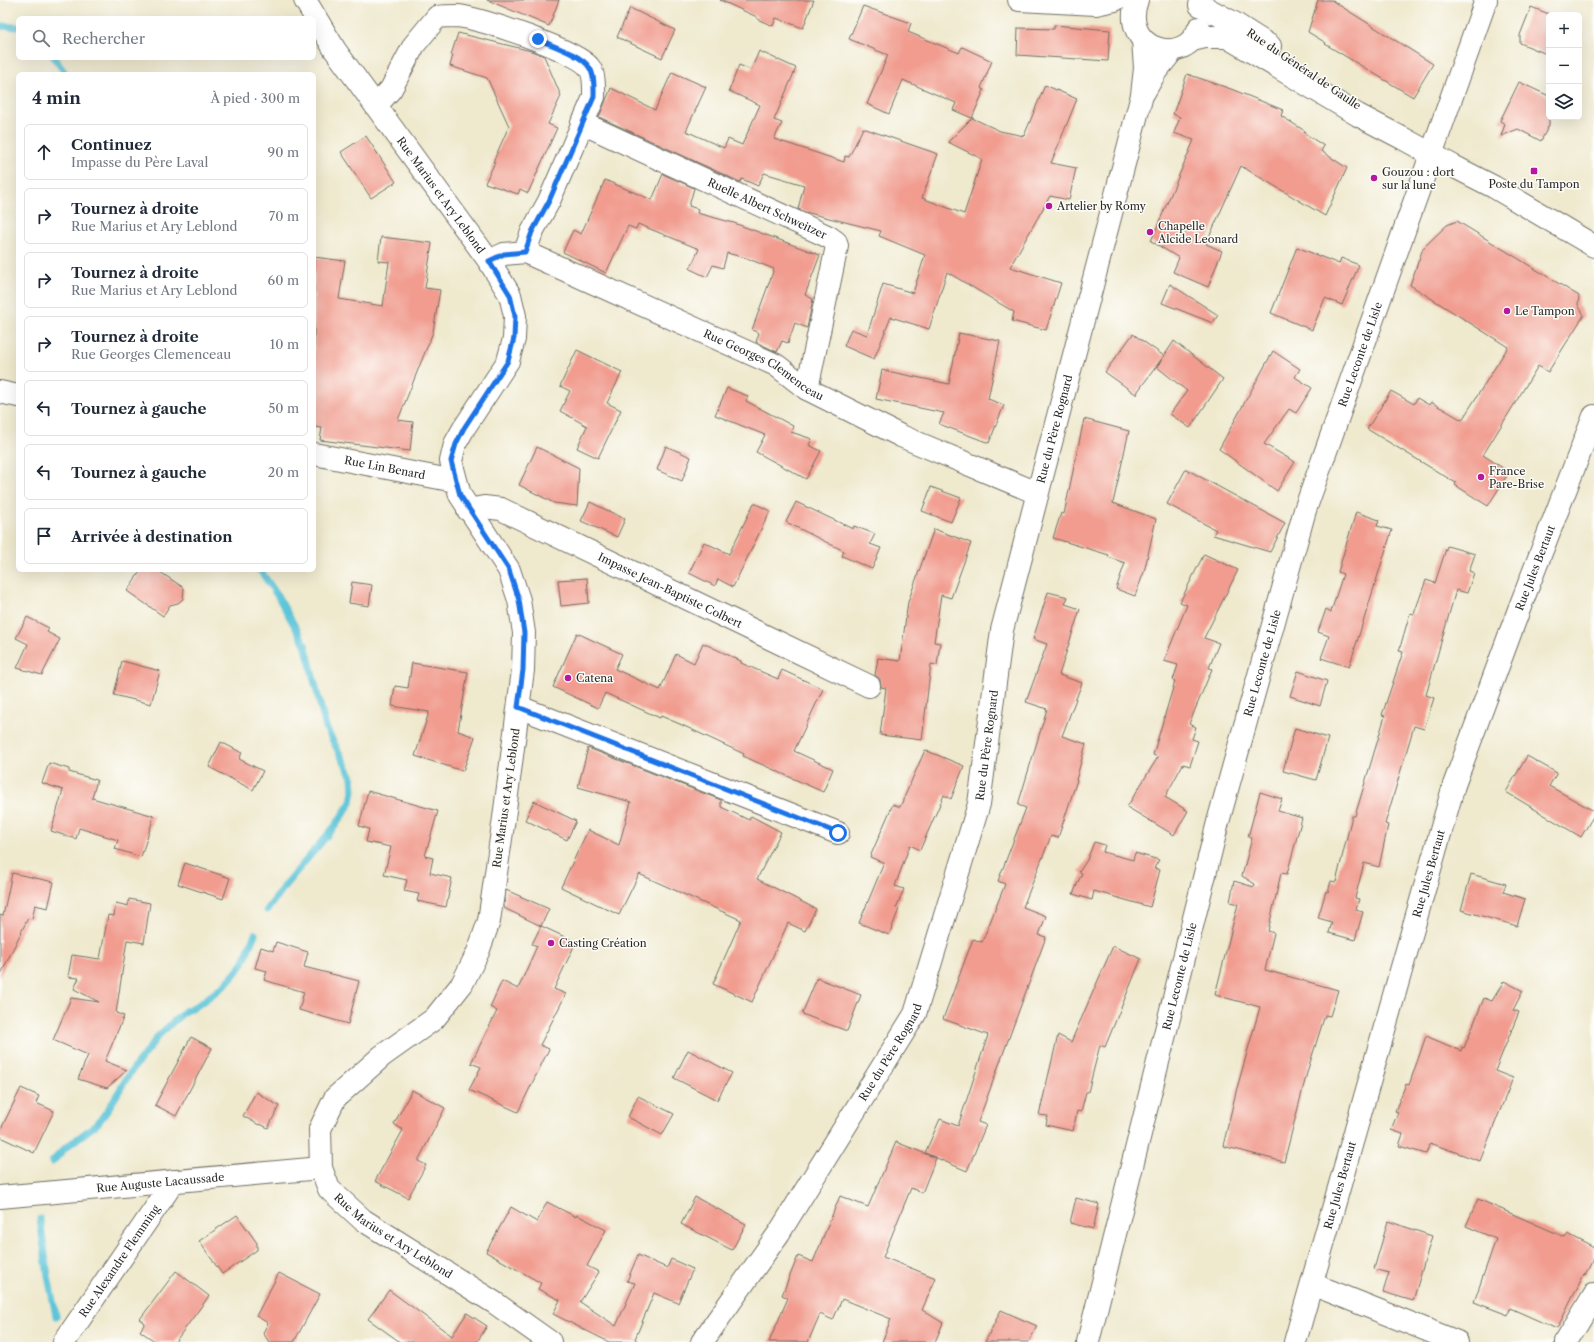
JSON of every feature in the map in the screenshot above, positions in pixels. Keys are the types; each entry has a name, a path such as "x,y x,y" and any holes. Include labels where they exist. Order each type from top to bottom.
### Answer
{"street":[{"name":"Rue Marius et Ary Leblond","path":"305,0 315,16"},
{"path":"1019,0 1105,2 1152,46 1162,50 1173,50 1192,40 1198,32 1201,23 1202,14 1199,2"},
{"name":"Rue du Père Rognard","path":"702,1342 779,1233 915,1014 979,804 1002,630 1142,95 1145,68 1139,33 1133,17 1137,0"},
{"name":"Rue Leconte de Lisle","path":"1088,1342 1218,822 1305,510 1486,0"},
{"name":"Rue du Général de Gaulle","path":"1199,2 1234,23 1363,108 1404,139"},
{"path":"376,106 391,89 414,45 437,17 459,16 473,19 538,39 580,58 590,68 594,86 594,97 549,201 532,232 525,252"},
{"name":"Rue Marius et Ary Leblond","path":"316,18 335,50 489,261 510,295 515,316 514,338 508,361 464,428 456,444 451,461 455,481 460,495 468,510 509,570 519,600 524,633 523,670 504,818 489,921 478,952 462,984 434,1019 382,1056 335,1098 320,1128 321,1168 329,1189 363,1220 495,1303 550,1342"},
{"name":"Rue du Général de Gaulle","path":"1192,40 1205,37 1227,37 1358,115 1494,187 1594,246"},
{"name":"Rue du Père Rognard","path":"1142,95 1156,71 1173,50"},
{"name":"Ruelle Albert Schweitzer","path":"582,123 829,237 836,242 837,246 807,389"},
{"name":"Rue du Général de Gaulle","path":"1453,166 1490,192 1594,258"},
{"name":"Rue Georges Clemenceau","path":"489,261 504,254 525,252 776,365 807,389 902,436 1037,494"},
{"path":"0,392 16,396"},
{"name":"Rue Jules Bertaut","path":"1296,1342 1454,785 1518,612 1594,416"},
{"name":"Rue Lin Benard","path":"316,454 455,481"},
{"name":"Impasse Jean-Baptiste Colbert","path":"468,510 484,507 501,509 869,686"},
{"path":"518,707 838,833"},
{"name":"Rue Auguste Lacaussade","path":"0,1197 321,1168"},
{"name":"Rue Alexandre Flemming","path":"64,1342 174,1181"},
{"path":"1312,1284 1457,1342"},
{"path":"1566,1342 1594,1295"}],"building":[{"path":"487,0 559,0 549,26"},
{"path":"720,0 814,0 803,28 776,18 773,26"},
{"path":"1318,0 1331,0 1433,64 1413,97 1325,44 1326,43 1308,32"},
{"path":"863,6 911,23 908,32 959,53 962,47 992,61 981,88 984,90 972,118 953,110 956,103 903,80 889,114 867,104 888,55 849,39"},
{"path":"1531,7 1546,13 1546,54 1520,43 1520,35"},
{"path":"630,8 675,30 662,58 617,37"},
{"path":"1054,25 1110,30 1108,61 1017,55 1018,28 1054,29"},
{"path":"458,33 531,51 544,56 561,96 548,124 557,128 528,193 520,189 518,194 485,183 509,126 487,78 450,66 453,55 451,55"},
{"path":"759,51 796,68 774,120 782,123 774,139 844,162 845,156 849,157 863,128 938,154 922,198 964,214 982,159 948,142 972,118 1000,131 1024,136 1045,85 1077,99 1051,163 1076,168 1069,200 1050,196 1010,267 1061,283 1046,330 1012,321 1014,312 947,272 929,329 891,317 874,359 844,346 851,329 867,335 883,284 913,293 925,255 879,236 881,231 798,209 804,185 764,173 758,186 742,179 740,182 599,117 611,88 655,110 672,72 706,87 686,131 724,148 728,139 742,145 760,105 729,91 739,65 751,70"},
{"path":"1187,74 1231,89 1283,110 1281,116 1305,131 1304,133 1324,146 1321,151 1347,168 1325,216 1241,166 1206,244 1222,251 1208,287 1173,272 1179,258 1151,241 1194,140 1174,133 1180,117 1173,114"},
{"path":"1519,82 1546,95 1546,120 1549,120 1549,125 1541,141 1518,129 1501,136 1505,124 1500,121"},
{"path":"366,136 396,182 371,198 341,152"},
{"path":"663,174 694,188 689,206 698,209 697,213 734,223 820,255 805,295 813,299 807,328 795,323 788,343 782,341 777,352 756,342 759,333 752,330 774,269 746,258 727,253 723,268 713,265 707,277 690,269 699,249 638,224 636,229 628,226 606,273 563,252 573,230 581,234 605,180 652,200"},
{"path":"1457,221 1579,296 1578,305 1584,315 1548,372 1538,366 1483,455 1509,472 1488,506 1455,485 1456,483 1367,429 1391,391 1414,404 1417,398 1429,405 1431,402 1462,420 1508,347 1410,285 1423,248 1447,225"},
{"path":"381,237 432,243 425,288 440,290 433,332 398,420 413,422 410,451 320,440 322,428 316,427 316,257 345,261 339,299 383,306 389,262 378,261"},
{"path":"1297,247 1339,264 1341,258 1359,265 1342,305 1325,298 1312,330 1271,313"},
{"path":"1170,284 1218,315 1213,323 1162,303"},
{"path":"959,333 1000,341 988,399 1004,405 989,443 939,424 944,413 876,399 882,370 949,384"},
{"path":"1133,334 1164,356 1138,391 1137,395 1105,372"},
{"path":"1174,341 1223,379 1190,428 1170,414 1187,391 1157,367"},
{"path":"577,350 622,372 607,403 621,410 598,458 577,448 587,426 560,411 570,391 560,386"},
{"path":"1273,351 1300,369 1295,377 1312,388 1296,413 1289,409 1264,444 1295,462 1277,491 1219,449"},
{"path":"727,388 748,396 746,401 793,426 791,432 812,439 809,445 821,451 806,479 756,452 765,435 715,415"},
{"path":"1084,419 1129,431 1113,503 1156,519 1144,572 1135,596 1116,589 1125,563 1108,557 1109,555 1053,538 1061,513 1064,514"},
{"path":"666,446 691,457 682,481 657,470"},
{"path":"537,447 579,468 577,506 554,503 519,485"},
{"path":"1186,469 1285,523 1270,552 1213,535 1216,530 1167,504"},
{"path":"931,487 961,498 951,522 922,511"},
{"path":"590,502 625,519 617,537 581,521"},
{"path":"796,502 853,529 854,526 875,534 870,544 881,548 872,569 842,556 844,551 786,522"},
{"path":"754,503 770,511 733,587 718,579 715,586 689,573 704,542 729,554"},
{"path":"1356,512 1379,520 1377,526 1392,530 1349,667 1321,658 1329,636 1318,632 1326,609 1331,612 1343,574 1338,572"},
{"path":"934,529 971,543 951,598 941,595 934,642 940,643 937,665 931,664 922,740 880,735 886,688 881,687 880,679 875,675 878,658 900,661 908,602"},
{"path":"1447,546 1475,554 1469,571 1474,573 1467,593 1456,590 1426,695 1434,698 1424,729 1414,726 1385,824 1388,825 1379,867 1364,863 1355,898 1359,899 1356,910 1363,912 1355,940 1329,933 1332,922 1318,918 1326,891 1328,892 1331,881 1336,882 1352,816 1355,816 1385,716 1382,715 1403,652 1399,651 1410,613 1414,614 1426,580 1435,583"},
{"path":"1204,554 1238,570 1204,638 1219,643 1209,668 1212,669 1189,724 1196,727 1192,739 1198,741 1190,766 1183,764 1165,797 1188,811 1174,835 1127,807 1158,757 1153,755 1175,681 1173,680 1178,665 1164,661 1187,605 1180,602"},
{"path":"140,572 160,572 184,588 183,599 178,603 170,605 163,616 127,591"},
{"path":"587,578 589,603 561,606 558,580"},
{"path":"352,582 372,585 369,606 349,603"},
{"path":"1048,592 1068,597 1065,604 1080,609 1059,675 1082,683 1062,736 1086,744 1077,780 1058,838 1051,836 1023,907 1046,916 1039,935 1046,937 978,1122 986,1125 967,1171 925,1153 940,1119 958,1126 988,1035 943,1019 973,939 982,942 989,925 1005,884 998,881 1026,808 1018,805 1047,709 1026,702 1047,644 1033,639"},
{"path":"27,617 49,628 47,632 60,639 42,675 17,668 28,644 16,638"},
{"path":"577,633 622,654 615,669 660,690 676,654 694,663 703,643 741,661 741,663 778,679 782,670 823,689 794,751 833,769 823,792 743,756 744,754 682,725 661,716 660,718 605,693 598,708 553,687"},
{"path":"122,661 160,671 151,704 114,695"},
{"path":"412,663 468,672 458,731 475,737 463,771 415,756 429,712 392,706 395,686 408,688"},
{"path":"1298,671 1327,681 1320,706 1290,696"},
{"path":"1295,728 1328,738 1316,780 1283,771"},
{"path":"221,742 242,753 239,759 263,771 253,790 209,767"},
{"path":"588,748 721,800 721,807 749,820 751,816 781,832 757,879 816,909 805,931 788,923 752,1002 713,984 741,920 639,874 619,915 561,887 588,830 619,845 631,802 578,787"},
{"path":"925,750 964,766 951,799 944,795 920,850 910,845 895,886 904,889 896,908 899,909 889,935 859,923 884,863 870,857 893,804 900,807"},
{"path":"1527,756 1557,773 1549,786 1594,811 1594,815 1581,837 1506,792"},
{"path":"49,763 69,769 69,772 97,780 92,798 154,816 141,857 115,849 118,840 79,828 76,839 51,831 63,790 42,783"},
{"path":"368,791 438,811 425,856 433,858 430,873 452,878 446,907 417,901 419,894 404,891 407,880 384,875 391,847 366,842 369,829 359,826"},
{"path":"1260,792 1282,799 1278,811 1302,818 1287,874 1281,873 1268,931 1274,933 1265,970 1338,990 1330,1016 1325,1015 1308,1069 1284,1162 1223,1146 1237,1088 1260,1007 1215,995 1238,904 1230,902 1234,881 1254,887 1255,884 1242,876 1252,838 1248,837"},
{"path":"534,801 576,821 567,840 525,820"},
{"path":"1094,842 1105,845 1103,852 1133,860 1135,853 1159,860 1154,868 1160,870 1150,907 1094,891 1092,900 1073,894 1082,873 1079,872 1087,860"},
{"path":"185,863 230,878 223,899 178,884"},
{"path":"12,873 54,882 48,908 35,905 32,919 28,918 0,976 0,915 3,916"},
{"path":"1471,874 1506,884 1503,892 1525,899 1517,926 1461,910"},
{"path":"506,890 549,909 541,926 504,908"},
{"path":"129,899 150,903 144,943 127,940 116,1013 124,1016 105,1061 127,1070 107,1088 78,1079 88,1055 53,1040 71,998 99,1002 74,989 79,978 68,977 72,955 100,959 108,915 114,916 116,903 128,906"},
{"path":"541,926 576,942 554,989 566,994 540,1045 549,1049 518,1112 469,1090 481,1067 471,1063 497,1011 490,1007 502,981 518,989 537,946 532,944"},
{"path":"276,942 308,952 304,967 359,981 348,1024 299,1010 304,992 264,980 267,971 255,968 261,947 273,951"},
{"path":"1113,946 1141,959 1105,1047 1100,1045 1088,1092 1086,1092 1081,1112 1077,1111 1073,1131 1046,1125 1048,1116 1039,1115 1058,1035 1071,1042"},
{"path":"817,978 861,995 847,1031 802,1014"},
{"path":"1504,981 1523,991 1513,1010 1519,1012 1495,1071 1513,1078 1480,1161 1430,1143 1426,1154 1399,1146 1403,1134 1391,1130 1398,1112 1395,1111 1406,1084 1409,1085 1426,1036 1461,1051 1462,1047 1464,1048 1484,998 1492,1001"},
{"path":"191,1037 212,1048 176,1116 155,1105"},
{"path":"688,1050 732,1073 717,1100 674,1078"},
{"path":"21,1088 39,1096 36,1103 54,1111 34,1153 0,1137 0,1131"},
{"path":"412,1090 445,1108 418,1161 426,1165 408,1198 375,1181 403,1130 394,1124"},
{"path":"256,1092 279,1106 268,1128 243,1116"},
{"path":"638,1096 674,1114 662,1135 628,1117"},
{"path":"896,1142 936,1158 922,1193 911,1188 883,1257 936,1278 922,1310 943,1323 935,1342 882,1342 891,1319 842,1299 833,1320 820,1314 808,1342 769,1342 788,1298 782,1295 798,1256 813,1262 840,1196 868,1207"},
{"path":"695,1197 746,1224 732,1250 681,1224"},
{"path":"1076,1198 1099,1204 1093,1229 1070,1223"},
{"path":"1478,1199 1565,1237 1567,1234 1594,1248 1594,1257 1557,1329 1510,1308 1508,1315 1474,1302 1496,1239 1466,1226"},
{"path":"547,1202 606,1230 587,1266 599,1272 580,1302 616,1326 635,1283 627,1281 638,1255 667,1268 671,1259 693,1269 678,1303 654,1293 635,1339 639,1342 609,1342 553,1314 560,1300 538,1289 541,1283 486,1252 511,1207 537,1222"},
{"path":"237,1215 257,1243 257,1250 222,1274 199,1241"},
{"path":"1388,1221 1432,1236 1413,1301 1383,1292 1389,1273 1374,1269"},
{"path":"176,1271 209,1296 175,1342 156,1342 140,1331 145,1323 140,1319"},
{"path":"279,1273 320,1294 294,1342 269,1342 263,1333 268,1323 256,1316"},
{"path":"389,1290 452,1336 467,1313 487,1326 477,1342 400,1342 368,1319"},
{"path":"1001,1310 1037,1326 1029,1342 985,1342"}],"waterway":[{"path":"0,26 16,27"},
{"path":"56,60 64,72"},
{"path":"261,572 277,595 305,644 326,728 352,777 353,790 351,802 335,826 286,884 267,910"},
{"path":"52,1162 65,1148 97,1124 107,1111 130,1073 159,1035 185,1011 198,1005 225,985 242,965 255,934"},
{"path":"40,1219 48,1276 56,1316"}],"place":[{"name":"Poste du Tampon","path":"1534,171"},
{"name":"Gouzou : dort sur la lune","path":"1374,178"},
{"name":"Artelier by Romy","path":"1049,206"},
{"name":"Chapelle Alcide Leonard","path":"1150,232"},
{"name":"Le Tampon","path":"1507,311"},
{"name":"France Pare-Brise","path":"1481,477"},
{"name":"Catena","path":"568,678"},
{"name":"Casting Création","path":"551,943"}],"route":[{"path":"538,39 580,58 590,68 594,86 594,97 549,201 532,232 525,252 504,254 489,261 510,295 515,316 514,338 508,361 464,428 456,444 451,461 455,481 460,495 468,510 509,570 519,600 524,633 523,670 518,707 838,833"}]}
